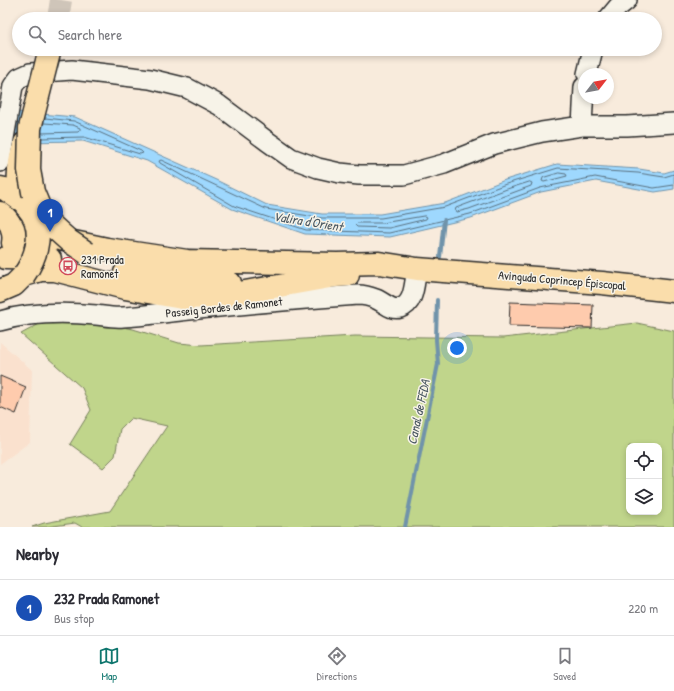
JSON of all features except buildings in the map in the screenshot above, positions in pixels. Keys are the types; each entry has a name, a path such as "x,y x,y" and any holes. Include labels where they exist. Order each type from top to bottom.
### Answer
{"highway":[{"path":"19,198 18,173 20,156 30,128 48,56"},
{"path":"30,128 29,170 33,192 40,209 49,223 69,241 88,253"},
{"path":"0,188 5,189 19,198 29,209 35,222 38,236 37,250 32,264 14,285 0,291"},
{"path":"3,260 13,244 14,234 6,221"},
{"path":"6,221 107,249 187,261 337,264 379,263 433,270"},
{"path":"38,236 45,241 88,253 137,264 199,272 268,273 300,271 337,264"},
{"path":"3,260 55,259 112,271 180,281 285,285"},
{"path":"24,275 42,270 55,270 125,288 182,298 216,297 335,276 433,270"},
{"name":"Avinguda Coprincep Épiscopal","path":"433,270 602,283 674,291"}],"street":[{"path":"614,12 627,0"},
{"path":"588,68 591,56"},
{"path":"1,156 13,86 19,78 30,72 72,70 150,79 187,88 219,105 267,142 291,158 318,168 340,173 359,175 404,175 444,164 494,144 542,132 582,126 628,126 674,123"},
{"path":"582,126 583,104"},
{"name":"Passeig Bordes de Ramonet","path":"0,321 24,315 61,313 97,315 116,318 276,301 361,295 375,299 392,308 399,309 407,306 433,270"}],"shaded area":[{"path":"0,342 32,370 30,442 0,464"}],"green space":[{"path":"84,318 133,329 179,343 201,345 355,336 503,338 637,323 674,331 674,527 82,527 75,523 46,527 32,527 44,523 110,511 167,426 131,418 120,429 115,456 103,468 70,444 91,410 82,388 21,334 45,321"}],"water":[{"name":"Valira d'Orient","path":"18,112 75,117 216,180 267,205 322,214 380,214 445,203 505,180 557,164 639,169 664,173 674,170 674,189 655,192 596,181 541,192 471,218 390,237 305,234 232,209 147,161 83,141 0,141"}],"waterway":[{"path":"440,257 444,220"},
{"name":"Canal de FEDA","path":"405,527 438,364 436,340 437,300"}],"tunnel":[{"path":"59,12 61,0"}],"place":[{"name":"232 Prada Ramonet","path":"50,232"},
{"name":"231 Prada Ramonet","path":"68,266"}]}
